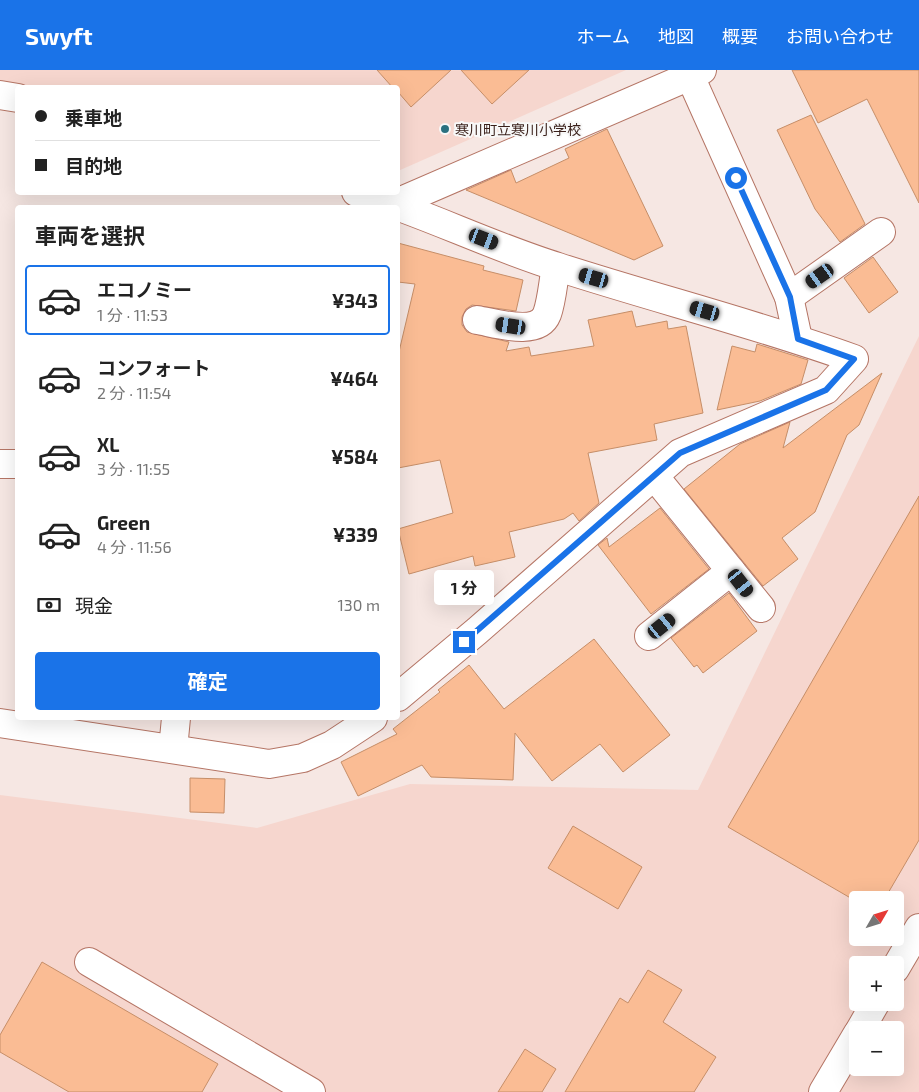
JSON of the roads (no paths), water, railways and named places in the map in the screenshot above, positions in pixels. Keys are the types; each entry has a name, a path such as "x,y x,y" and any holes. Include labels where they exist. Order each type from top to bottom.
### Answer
{"street":[{"path":"366,195 394,204 693,72 790,297 798,339"},
{"path":"0,95 15,98"},
{"path":"400,206 556,267 798,339 854,359 826,390 680,453 655,477 400,695"},
{"path":"790,297 880,232"},
{"path":"477,320 527,328 539,323 547,314 556,267"},
{"path":"0,464 15,464"},
{"path":"655,477 761,608"},
{"path":"649,636 731,571"},
{"path":"173,749 176,720"},
{"path":"0,723 270,764 303,758 332,745 370,720"},
{"path":"903,956 919,928"},
{"path":"89,962 311,1092"},
{"path":"823,1092 849,1049"}],"place":[{"name":"寒川町立寒川小学校","path":"445,129"}]}
